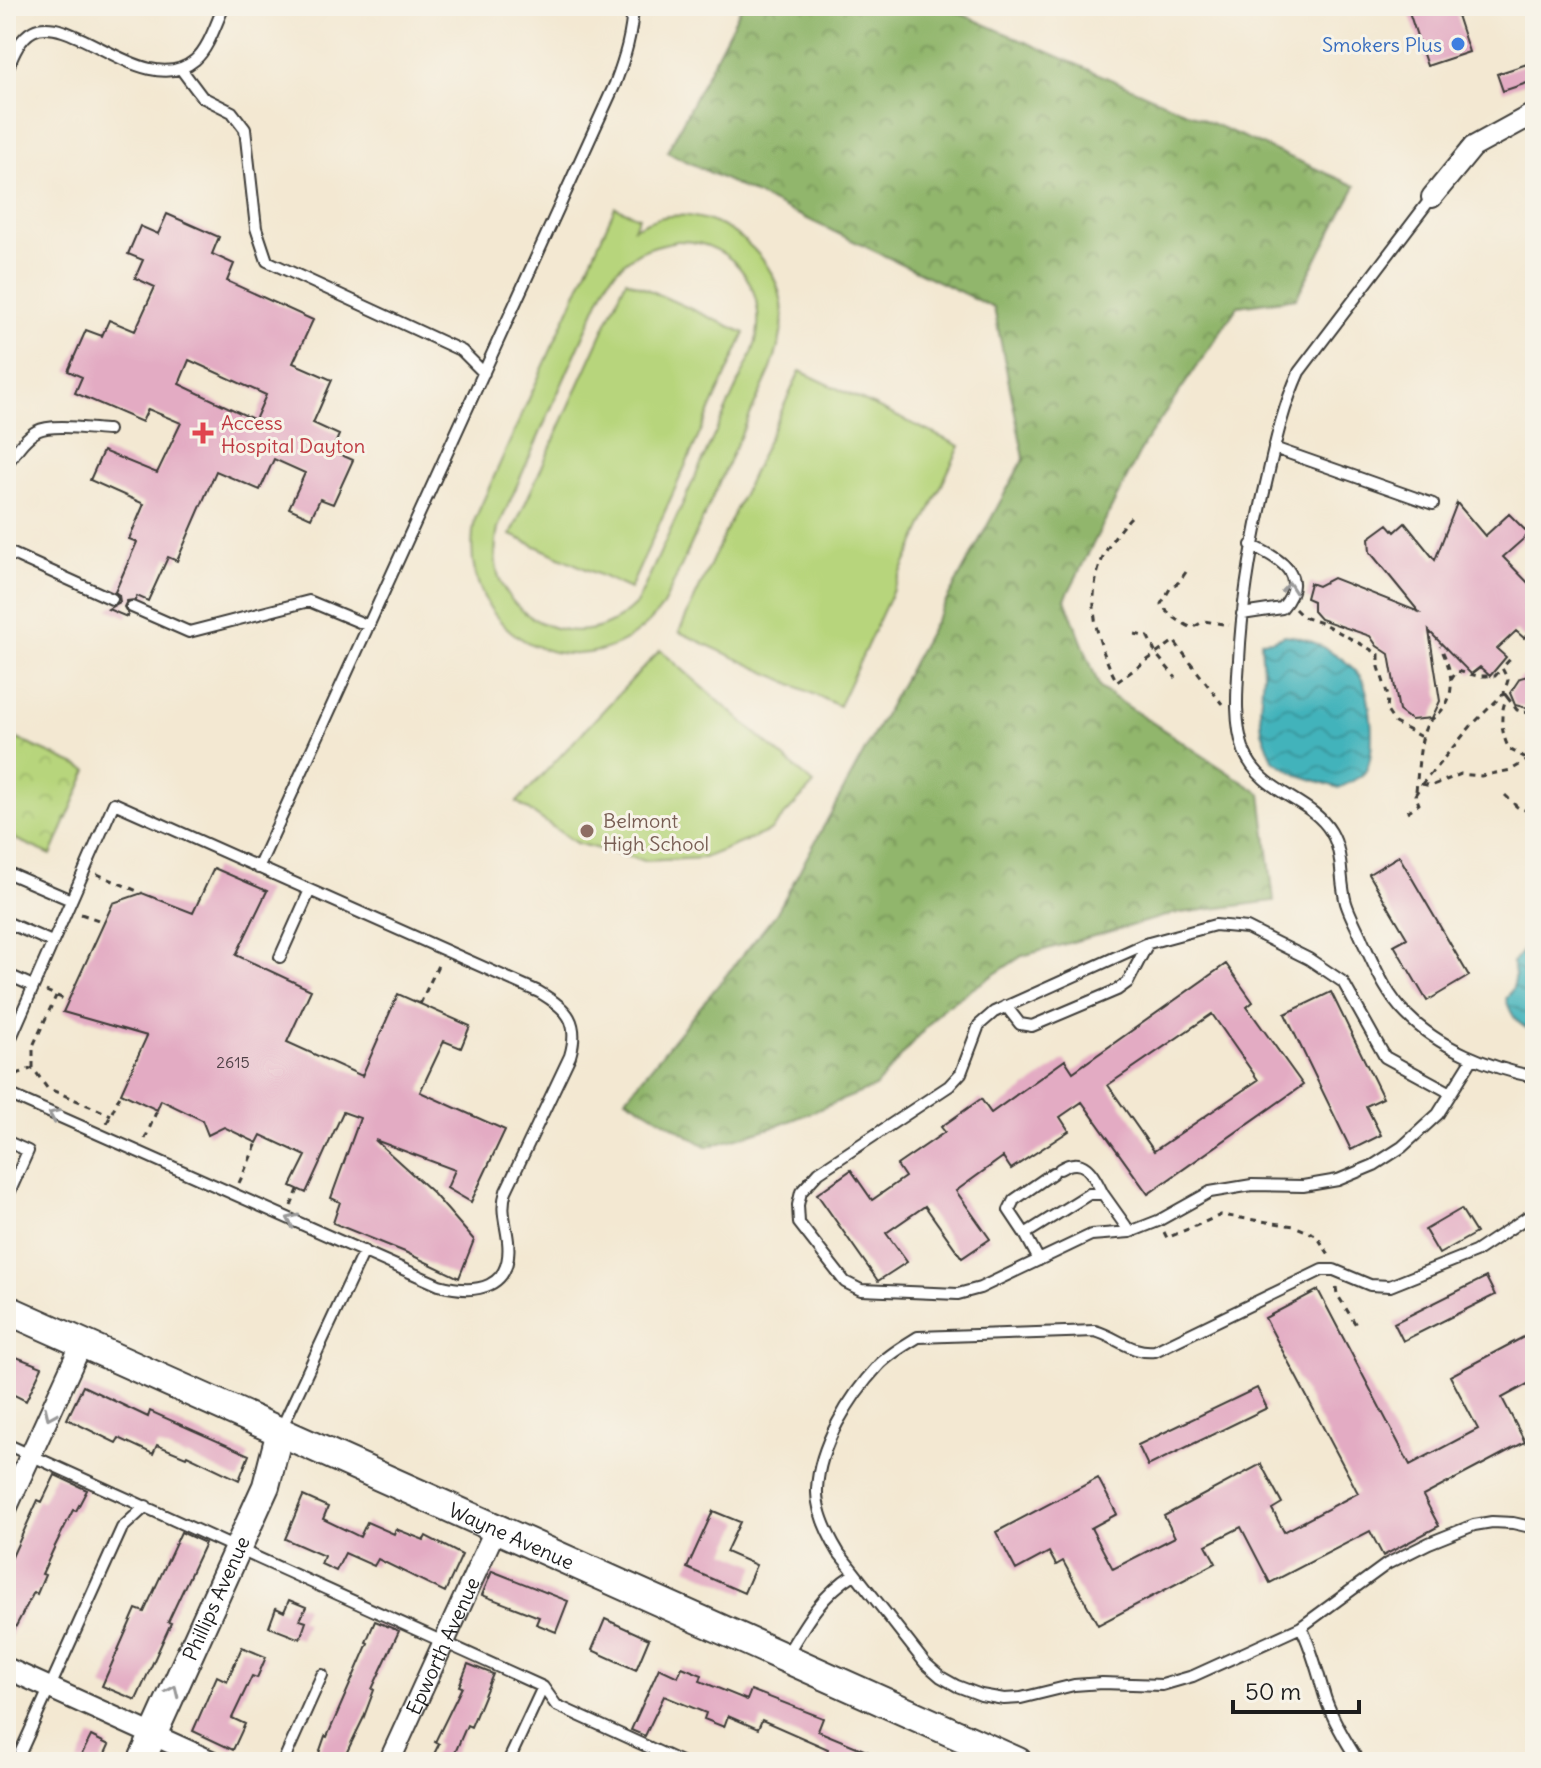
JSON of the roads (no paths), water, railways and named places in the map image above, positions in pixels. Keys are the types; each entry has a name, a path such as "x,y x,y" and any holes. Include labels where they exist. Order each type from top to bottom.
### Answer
{"main road":[{"name":"Wayne Avenue","path":"6,1309 785,1658 978,1754 1018,1762"}],"street":[{"path":"1432,197 1473,147 1535,113"},
{"path":"6,1509 82,1343"},
{"name":"Phillips Avenue","path":"141,1762 266,1486 280,1431"},
{"name":"Epworth Avenue","path":"389,1762 496,1528"},
{"path":"6,1668 213,1762"}],"lane":[{"path":"6,72 22,40 42,28 65,33 150,70 167,72 181,69 204,49 224,6"},
{"path":"258,868 615,84 632,30 633,6"},
{"path":"181,69 202,97 232,112 245,129 256,228 267,261 462,351 484,373"},
{"path":"1432,197 1299,372 1285,403 1251,545 1242,614 1238,714 1245,751 1262,777 1285,797 1317,815 1331,832 1341,860 1346,902 1380,979 1406,1014 1431,1034 1473,1058 1535,1077"},
{"path":"6,465 24,441 37,430 108,430"},
{"path":"1274,448 1433,504"},
{"path":"1242,614 1282,608 1292,592 1289,570 1280,559 1251,545"},
{"path":"6,551 112,599"},
{"path":"132,607 189,632 309,601 369,626"},
{"path":"6,1049 10,1028 33,986 114,803 556,1002 567,1013 574,1041 570,1056 506,1191 502,1206 508,1259 495,1282 481,1289 462,1291 439,1285 6,1093"},
{"path":"6,872 69,904"},
{"path":"280,957 310,890"},
{"path":"6,922 52,942"},
{"path":"1451,1093 1385,1057 1343,982 1281,944 1247,928 1215,925 1148,943 994,1012 979,1025 961,1073 949,1086 819,1172 801,1192 799,1223 845,1282 861,1290 958,1294 980,1288 1091,1235 1130,1232 1158,1221 1210,1192 1252,1185 1303,1186 1338,1180 1362,1170 1402,1147 1438,1114 1473,1058"},
{"path":"1006,1006 1020,1024 1032,1026 1117,990 1128,982 1148,943"},
{"path":"6,974 33,986"},
{"path":"6,1141 28,1151 6,1200"},
{"path":"1039,1260 1009,1210 1010,1206 1014,1200 1070,1163 1080,1164 1094,1177 1130,1232"},
{"path":"1025,1234 1089,1194 1103,1194"},
{"path":"1535,1212 1475,1252 1390,1286 1370,1285 1334,1270 1322,1270 1155,1351 1134,1350 1109,1334 1095,1331 918,1337 878,1365 859,1390 840,1422 820,1469 817,1491 829,1537 854,1574 925,1663 957,1686 1004,1699 1074,1685 1162,1685 1193,1676 1301,1627 1387,1564 1429,1543 1474,1525 1492,1522 1535,1528"},
{"path":"280,1431 364,1251"},
{"path":"6,1444 543,1687 556,1705 681,1762"},
{"path":"16,1762 122,1528 146,1506"},
{"path":"785,1658 811,1613 854,1574"},
{"path":"1301,1627 1310,1645 1327,1703 1359,1762"},
{"path":"283,1762 322,1675"},
{"path":"508,1762 543,1687"}],"water":[{"path":"1285,635 1316,643 1336,654 1353,668 1364,684 1372,724 1369,764 1362,775 1339,788 1298,775 1273,760 1262,731 1261,641"},
{"path":"1535,944 1535,1031 1516,1020 1506,999 1515,982 1512,963 1523,950"}],"place":[{"name":"Smokers Plus","path":"1458,44"},
{"name":"Access Hospital Dayton","path":"203,433"},
{"name":"Belmont High School","path":"587,831"}]}
